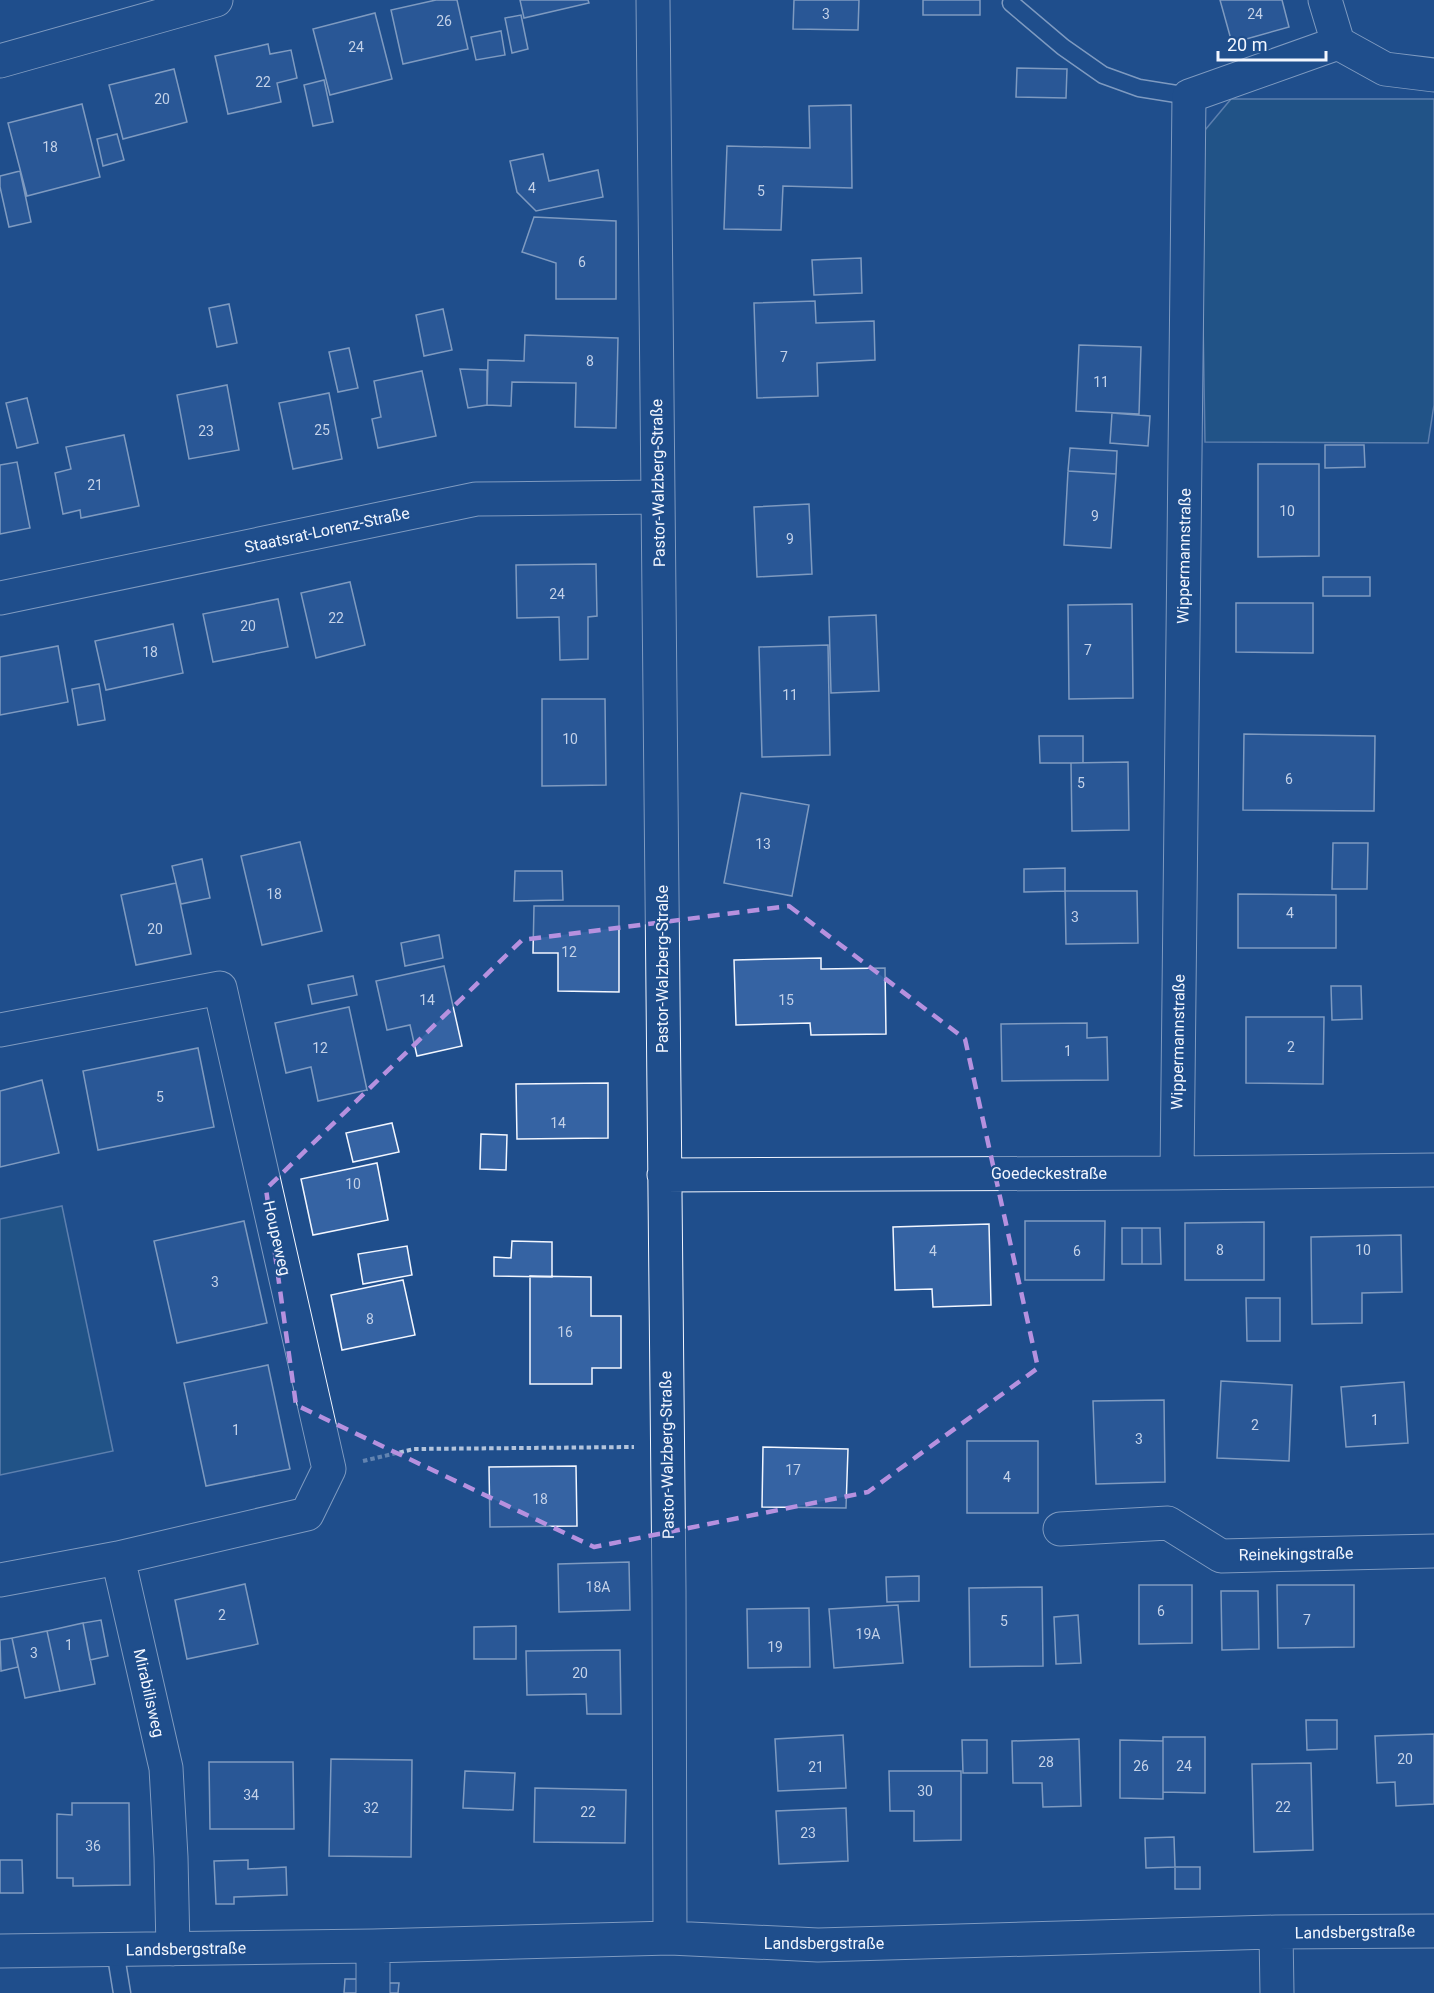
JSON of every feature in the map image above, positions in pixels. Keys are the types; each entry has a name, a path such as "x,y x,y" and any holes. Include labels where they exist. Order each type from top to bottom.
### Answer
{"street":[{"path":"0,61 216,0"},
{"name":"Pastor-Walzberg-Straße","path":"653,0 670,1938"},
{"path":"1325,0 1338,43 1385,69 1434,75"},
{"path":"1190,96 1338,43"},
{"name":"Wippermannstraße","path":"1177,1173 1190,96"},
{"name":"Staatsrat-Lorenz-Straße","path":"0,598 476,499 658,497"},
{"name":"Houpeweg","path":"0,1030 220,988 329,1469"},
{"name":"Goedeckestraße","path":"664,1175 1434,1170"},
{"path":"0,1580 118,1558 307,1514 329,1469"},
{"name":"Reinekingstraße","path":"1060,1528 1168,1523 1221,1556 1434,1551"},
{"name":"Mirabilisweg","path":"118,1558 165,1768 171,1857 173,1949"},
{"name":"Landsbergstraße","path":"0,1951 373,1946 670,1938 818,1945 1276,1932 1434,1931"},
{"name":"Landsbergstraße","path":"1276,1932 1277,1993"},
{"path":"373,1946 373,1993"}],"lane":[{"path":"1011,3 1063,47 1103,75 1139,88 1190,96"},
{"path":"115,1950 122,1993"}],"path":[{"path":"329,1469 414,1449 667,1446"}],"highlighted area":[{"path":"789,906 965,1039 1038,1368 868,1492 594,1547 296,1405 266,1189 522,940"}],"shaded area":[{"path":"1231,99 1434,99 1434,405 1428,443 1205,442 1200,136"},
{"path":"62,1206 113,1451 0,1475 0,1219"}],"building":[{"path":"436,0 457,0 468,49 403,64 391,10"},
{"path":"520,0 588,0 589,3 524,18"},
{"path":"794,0 859,0 858,30 793,29"},
{"path":"923,0 980,0 980,15 923,15"},
{"path":"1220,0 1282,0 1289,27 1232,43"},
{"path":"375,13 392,79 330,95 313,29"},
{"path":"521,15 528,49 512,53 505,18"},
{"path":"501,31 505,55 476,60 471,37"},
{"path":"268,44 270,54 291,50 297,78 277,83 281,102 228,114 215,56"},
{"path":"1017,68 1067,69 1066,98 1016,97"},
{"path":"174,69 187,122 123,139 109,85"},
{"path":"324,80 333,122 313,126 304,85"},
{"path":"82,104 100,177 27,196 8,123"},
{"path":"851,105 852,188 783,186 781,230 724,229 727,146 810,148 809,106"},
{"path":"117,134 124,160 103,166 97,139"},
{"path":"543,154 549,181 598,170 603,197 536,211 517,192 510,161"},
{"path":"20,171 31,222 9,227 0,187 0,176"},
{"path":"534,217 616,221 616,299 556,299 556,263 522,252"},
{"path":"861,258 862,293 814,295 812,260"},
{"path":"815,301 816,323 874,321 875,360 817,363 818,396 757,398 754,303"},
{"path":"229,304 237,343 217,347 209,308"},
{"path":"443,309 452,350 424,356 416,315"},
{"path":"525,335 618,338 616,428 575,427 576,383 512,382 511,406 487,405 488,360 524,361"},
{"path":"1079,345 1141,347 1139,414 1076,411"},
{"path":"349,348 358,388 338,392 329,352"},
{"path":"460,369 487,370 487,405 468,408"},
{"path":"422,371 436,436 378,448 372,419 381,417 374,381"},
{"path":"227,385 239,450 189,459 177,395"},
{"path":"329,393 342,459 293,469 279,403"},
{"path":"27,398 38,443 17,448 6,403"},
{"path":"1112,413 1150,416 1148,446 1110,443"},
{"path":"124,435 139,506 81,518 80,510 63,514 55,473 71,469 66,447"},
{"path":"1325,445 1364,445 1365,467 1325,468"},
{"path":"1070,448 1117,451 1116,474 1068,471"},
{"path":"17,462 30,528 0,534 0,465"},
{"path":"1258,464 1319,464 1319,556 1258,557"},
{"path":"1068,471 1116,474 1111,548 1064,545"},
{"path":"809,504 812,574 757,577 754,507"},
{"path":"596,564 597,616 588,617 588,659 560,660 559,617 517,618 516,565"},
{"path":"1323,577 1370,577 1370,596 1323,596"},
{"path":"350,582 365,645 316,658 301,593"},
{"path":"278,599 288,647 213,662 203,614"},
{"path":"1236,603 1313,603 1313,653 1236,652"},
{"path":"1132,604 1133,698 1069,699 1068,605"},
{"path":"876,615 879,691 831,693 829,617"},
{"path":"173,624 183,673 106,690 95,641"},
{"path":"828,645 830,755 762,757 759,647"},
{"path":"58,646 68,702 0,715 0,657"},
{"path":"99,684 105,720 78,725 72,689"},
{"path":"542,699 605,699 606,785 542,786"},
{"path":"1244,734 1375,736 1374,811 1243,810"},
{"path":"1039,736 1083,736 1083,763 1040,763"},
{"path":"1128,762 1129,830 1072,831 1071,763"},
{"path":"741,793 809,805 792,896 724,883"},
{"path":"300,842 322,931 262,945 241,856"},
{"path":"1333,843 1368,843 1367,889 1332,889"},
{"path":"202,859 210,898 181,904 172,866"},
{"path":"1065,868 1065,891 1024,892 1024,869"},
{"path":"515,871 562,871 563,900 514,901"},
{"path":"176,883 191,954 136,965 121,895"},
{"path":"1065,891 1137,891 1138,943 1066,944"},
{"path":"1238,894 1336,895 1336,948 1238,948"},
{"path":"534,906 619,906 619,992 558,991 558,953 533,953"},
{"path":"439,935 443,958 405,966 401,943"},
{"path":"821,958 821,969 885,968 886,1034 811,1035 810,1023 736,1025 734,960"},
{"path":"444,966 462,1046 417,1056 410,1025 387,1030 376,981"},
{"path":"353,976 357,995 312,1004 308,985"},
{"path":"1331,986 1361,986 1362,1019 1332,1020"},
{"path":"349,1007 367,1090 318,1101 311,1067 286,1073 275,1023"},
{"path":"1246,1017 1324,1017 1323,1084 1246,1083"},
{"path":"1087,1023 1087,1038 1107,1037 1108,1080 1002,1081 1001,1024"},
{"path":"198,1048 214,1127 98,1150 83,1071"},
{"path":"42,1080 59,1153 0,1167 0,1091"},
{"path":"608,1083 608,1138 517,1139 516,1084"},
{"path":"392,1123 399,1152 353,1162 346,1133"},
{"path":"481,1134 507,1135 506,1170 480,1169"},
{"path":"377,1163 388,1220 313,1235 301,1179"},
{"path":"244,1221 267,1323 177,1343 154,1241"},
{"path":"1025,1221 1105,1221 1104,1280 1025,1280"},
{"path":"1264,1222 1264,1280 1185,1280 1185,1223"},
{"path":"989,1224 991,1305 933,1307 932,1289 895,1290 893,1227"},
{"path":"1122,1228 1142,1228 1142,1264 1122,1264"},
{"path":"1142,1228 1160,1228 1161,1264 1142,1264"},
{"path":"1401,1235 1402,1292 1362,1293 1362,1323 1312,1324 1311,1237"},
{"path":"512,1241 552,1242 552,1277 494,1276 494,1257 511,1258"},
{"path":"407,1246 412,1275 363,1284 358,1254"},
{"path":"530,1276 591,1277 591,1316 621,1316 621,1368 592,1368 592,1384 530,1384"},
{"path":"403,1280 415,1335 342,1350 331,1295"},
{"path":"1246,1298 1280,1298 1280,1341 1247,1341"},
{"path":"268,1365 290,1469 206,1486 184,1383"},
{"path":"1221,1381 1292,1385 1289,1461 1217,1458"},
{"path":"1404,1382 1408,1443 1346,1447 1341,1387"},
{"path":"1164,1400 1165,1482 1096,1484 1093,1401"},
{"path":"967,1441 1038,1441 1038,1513 967,1513"},
{"path":"763,1447 848,1449 846,1508 762,1507"},
{"path":"576,1466 577,1526 490,1527 489,1467"},
{"path":"629,1562 630,1610 559,1612 558,1564"},
{"path":"919,1576 919,1601 887,1602 886,1577"},
{"path":"245,1584 258,1644 187,1659 175,1600"},
{"path":"1139,1585 1192,1585 1192,1643 1139,1644"},
{"path":"1277,1585 1354,1585 1354,1647 1278,1648"},
{"path":"1042,1587 1043,1666 970,1667 969,1588"},
{"path":"1221,1591 1258,1591 1259,1649 1222,1650"},
{"path":"898,1605 903,1663 834,1668 829,1609"},
{"path":"809,1608 810,1667 748,1668 747,1609"},
{"path":"1078,1615 1081,1663 1056,1664 1054,1617"},
{"path":"101,1620 108,1656 90,1660 83,1623"},
{"path":"83,1623 95,1684 60,1691 47,1631"},
{"path":"516,1626 516,1659 474,1659 474,1627"},
{"path":"47,1631 60,1691 25,1698 12,1638"},
{"path":"12,1638 18,1667 1,1671 0,1640"},
{"path":"620,1650 621,1714 587,1714 586,1694 527,1695 526,1651"},
{"path":"1306,1720 1337,1720 1337,1749 1307,1750"},
{"path":"1434,1734 1434,1804 1396,1806 1395,1782 1377,1783 1375,1736"},
{"path":"843,1735 846,1788 778,1791 775,1739"},
{"path":"1163,1737 1205,1737 1205,1793 1163,1792"},
{"path":"1079,1739 1081,1806 1043,1807 1042,1783 1013,1783 1012,1741"},
{"path":"962,1740 987,1740 987,1773 963,1773"},
{"path":"1120,1740 1163,1741 1163,1799 1120,1798"},
{"path":"331,1759 412,1760 411,1857 329,1856"},
{"path":"209,1762 293,1762 294,1829 210,1829"},
{"path":"1311,1763 1313,1850 1254,1852 1252,1764"},
{"path":"465,1771 515,1773 513,1810 463,1808"},
{"path":"889,1771 961,1771 961,1840 914,1841 914,1811 890,1811"},
{"path":"535,1788 626,1790 625,1843 534,1842"},
{"path":"72,1803 129,1803 130,1885 73,1886 73,1878 57,1878 57,1814 72,1815"},
{"path":"846,1808 848,1861 779,1864 776,1811"},
{"path":"1174,1837 1175,1867 1146,1868 1145,1838"},
{"path":"0,1860 22,1860 23,1893 0,1893"},
{"path":"248,1860 248,1869 286,1867 287,1895 234,1897 234,1904 216,1904 214,1861"},
{"path":"1175,1867 1200,1867 1200,1889 1175,1889"},
{"path":"345,1979 359,1979 359,1993 344,1993"},
{"path":"383,1983 399,1983 398,1993 383,1993"}]}
